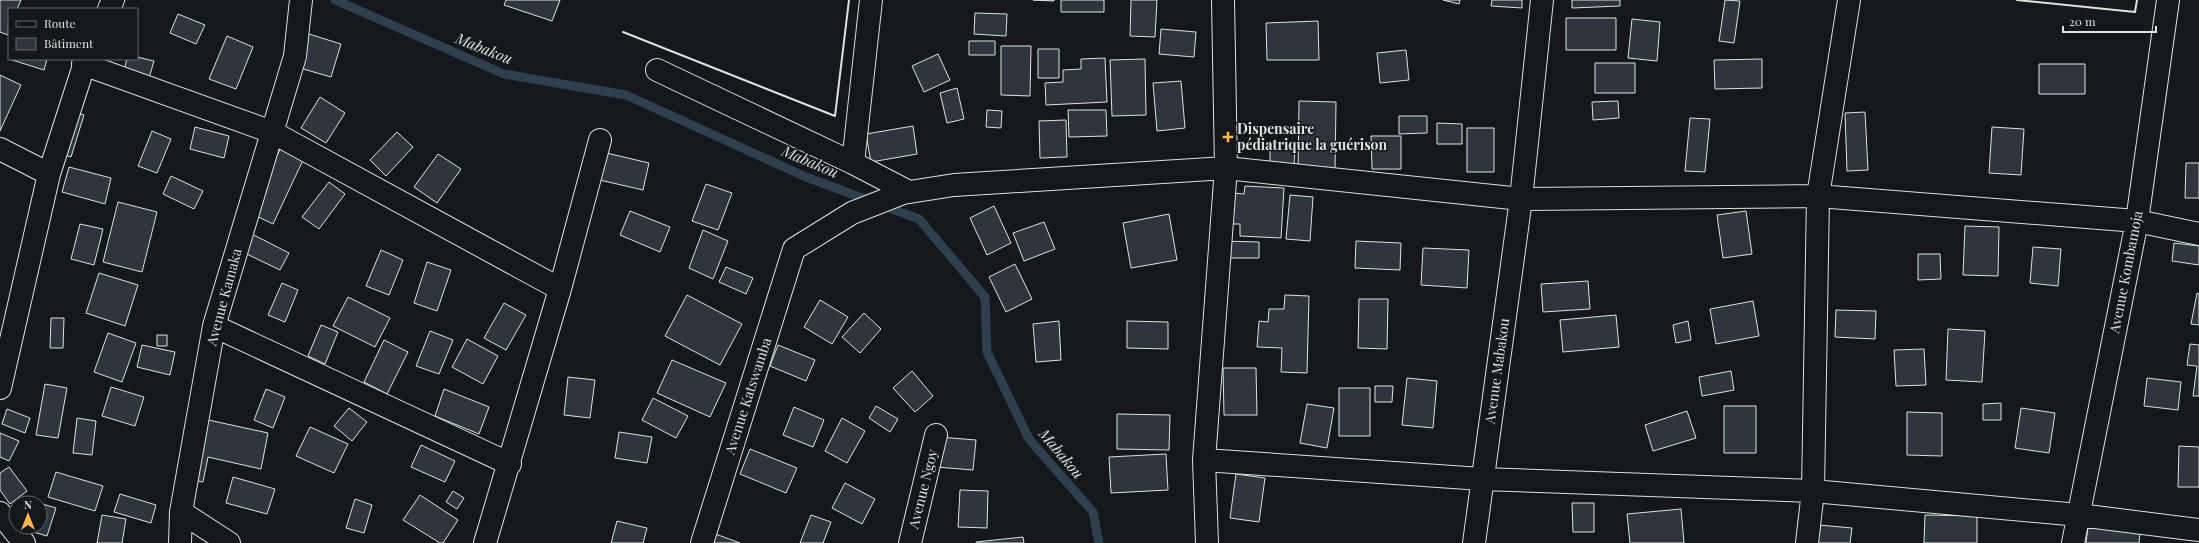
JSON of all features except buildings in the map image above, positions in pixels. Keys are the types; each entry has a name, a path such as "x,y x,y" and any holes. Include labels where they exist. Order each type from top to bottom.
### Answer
{"street":[{"name":"Avenue Kamaka","path":"180,543 181,512 214,326 295,56 301,0"},
{"path":"853,162 871,0"},
{"path":"1207,543 1204,460 1226,168 1223,0"},
{"name":"Avenue Mabakou","path":"1474,543 1521,199 1542,0"},
{"path":"1807,543 1813,491 1818,196 1849,0"},
{"name":"Avenue Kombamoja","path":"2073,543 2137,221 2168,0"},
{"path":"0,388 49,174 84,61 272,132 560,289"},
{"path":"657,70 853,162 906,193 954,185 1226,168 1521,199 1818,196 2137,221 2199,234"},
{"path":"485,543 510,464 560,289 600,140"},
{"path":"0,149 49,174"},
{"name":"Avenue Katswamba","path":"702,543 794,249 852,213 906,193"},
{"path":"214,326 510,464"},
{"name":"Avenue Ngoy","path":"910,543 936,435"},
{"path":"1204,460 1482,479 1813,491 2079,515 2199,530"},
{"path":"0,512 24,543"},
{"path":"181,512 229,543"}],"waterway":[{"name":"Mabakou","path":"335,0 504,74 626,95 806,177 919,219 985,297 987,352 1029,439 1093,512 1099,543"}],"wall":[{"path":"623,32 835,116 849,0"},
{"path":"2017,0 2135,12 2137,0"}],"place":[{"name":"Dispensaire pédiatrique la guérison","path":"1228,137"}]}
